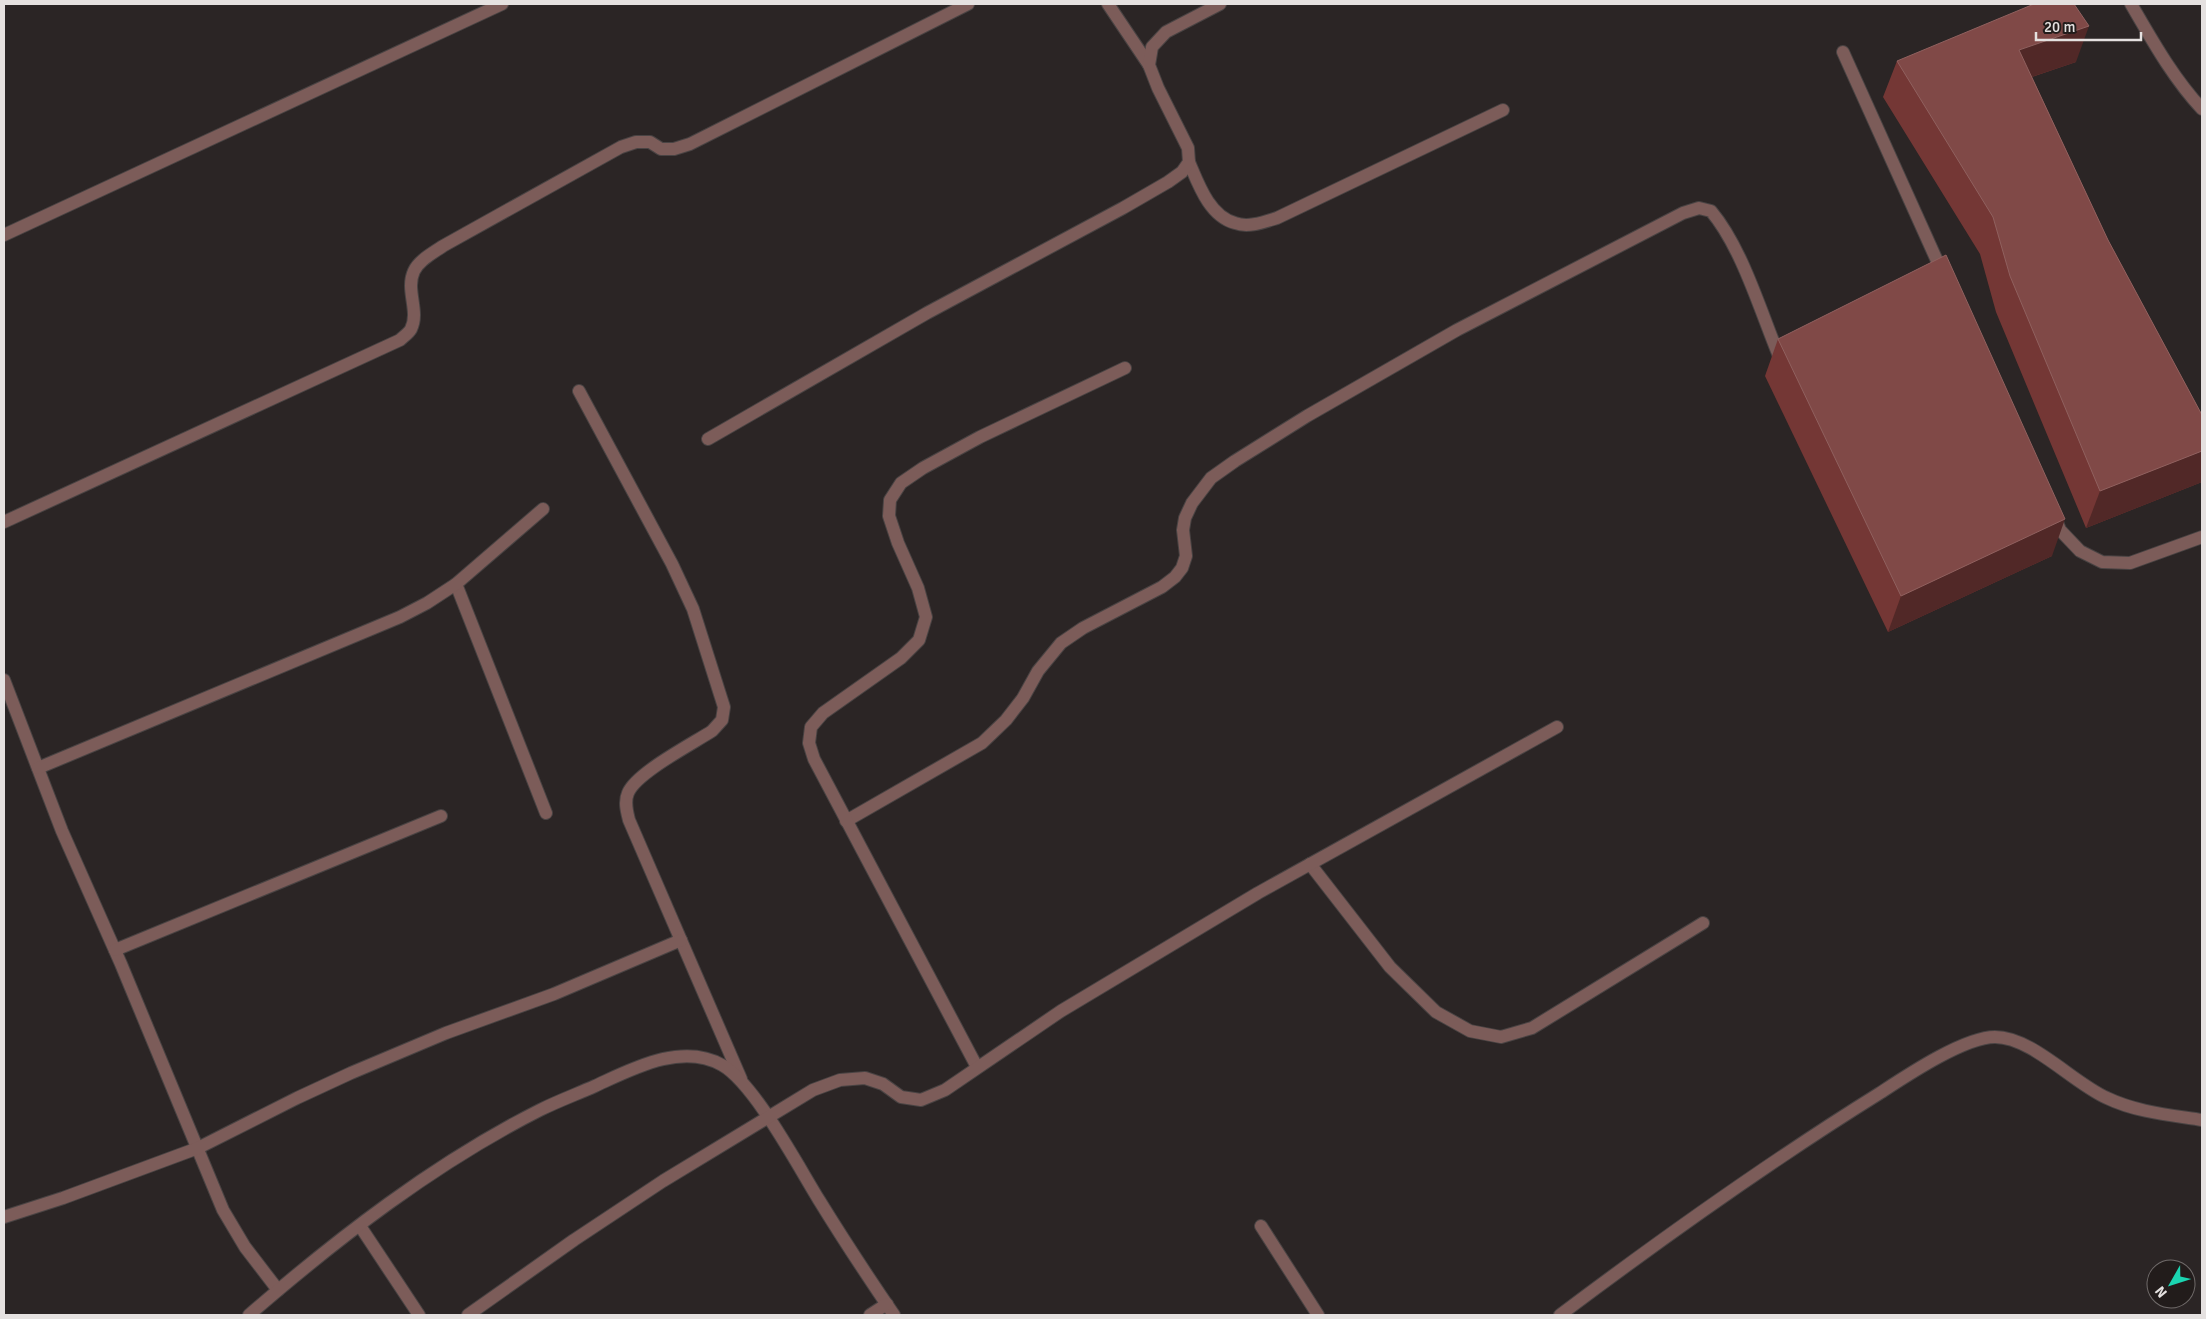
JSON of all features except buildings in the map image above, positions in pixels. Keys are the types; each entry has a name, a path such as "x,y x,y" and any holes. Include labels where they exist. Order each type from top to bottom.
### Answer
{"street":[{"path":"4,235 502,4"},
{"path":"4,522 400,340 411,329 414,311 410,282 414,270 422,260 442,246 621,147 636,142 650,142 661,148 674,149 690,144 968,4"},
{"path":"1108,4 1149,65 1158,88 1188,148 1189,162 1204,195 1218,213 1234,223 1253,224 1277,218 1503,110"},
{"path":"1149,65 1152,46 1166,32 1220,4"},
{"path":"2131,4 2160,52 2188,93 2202,109"},
{"path":"1842,52 1946,282"},
{"path":"708,439 927,313 1130,204 1168,182 1182,172 1189,162"},
{"path":"846,821 982,742 1006,720 1023,698 1038,671 1061,643 1083,628 1162,587 1175,577 1182,568 1186,556 1183,530 1192,503 1211,478 1235,461 1457,330 1683,213 1699,208 1711,211 1720,222 1737,253 1779,356"},
{"path":"977,1068 814,759 809,743 811,726 823,713 901,658 919,640 926,617 918,588 898,543 889,516 890,500 901,483 923,468 980,437 1125,368"},
{"path":"580,391 672,564 693,609 724,707 722,720 712,731 637,781 628,794 626,806 629,820 743,1083 768,1118 846,1243 894,1315"},
{"path":"2048,503 2060,530 2080,551 2102,562 2130,563 2202,537"},
{"path":"38,768 400,617 456,584 543,508"},
{"path":"456,584 546,813"},
{"path":"4,680 62,831 115,950 224,1210 245,1247 278,1290"},
{"path":"468,1315 574,1240 655,1187 813,1090 840,1080 865,1078 883,1084 901,1097 921,1100 945,1090 1061,1011 1310,864 1557,727"},
{"path":"115,950 441,816"},
{"path":"1310,864 1390,967 1436,1012 1470,1031 1501,1037 1532,1028 1703,923"},
{"path":"4,1216 63,1198 198,1148 351,1073 446,1033 554,994 681,940"},
{"path":"1560,1315 1672,1231 1804,1140 1913,1072 1967,1044 1995,1037 2021,1044 2106,1098 2148,1111 2202,1120"},
{"path":"249,1315 360,1226 430,1174 540,1110 633,1069 670,1058 697,1056 722,1065 743,1083"},
{"path":"360,1226 419,1315"},
{"path":"1261,1226 1318,1315"},
{"path":"870,1315 887,1304"}]}
